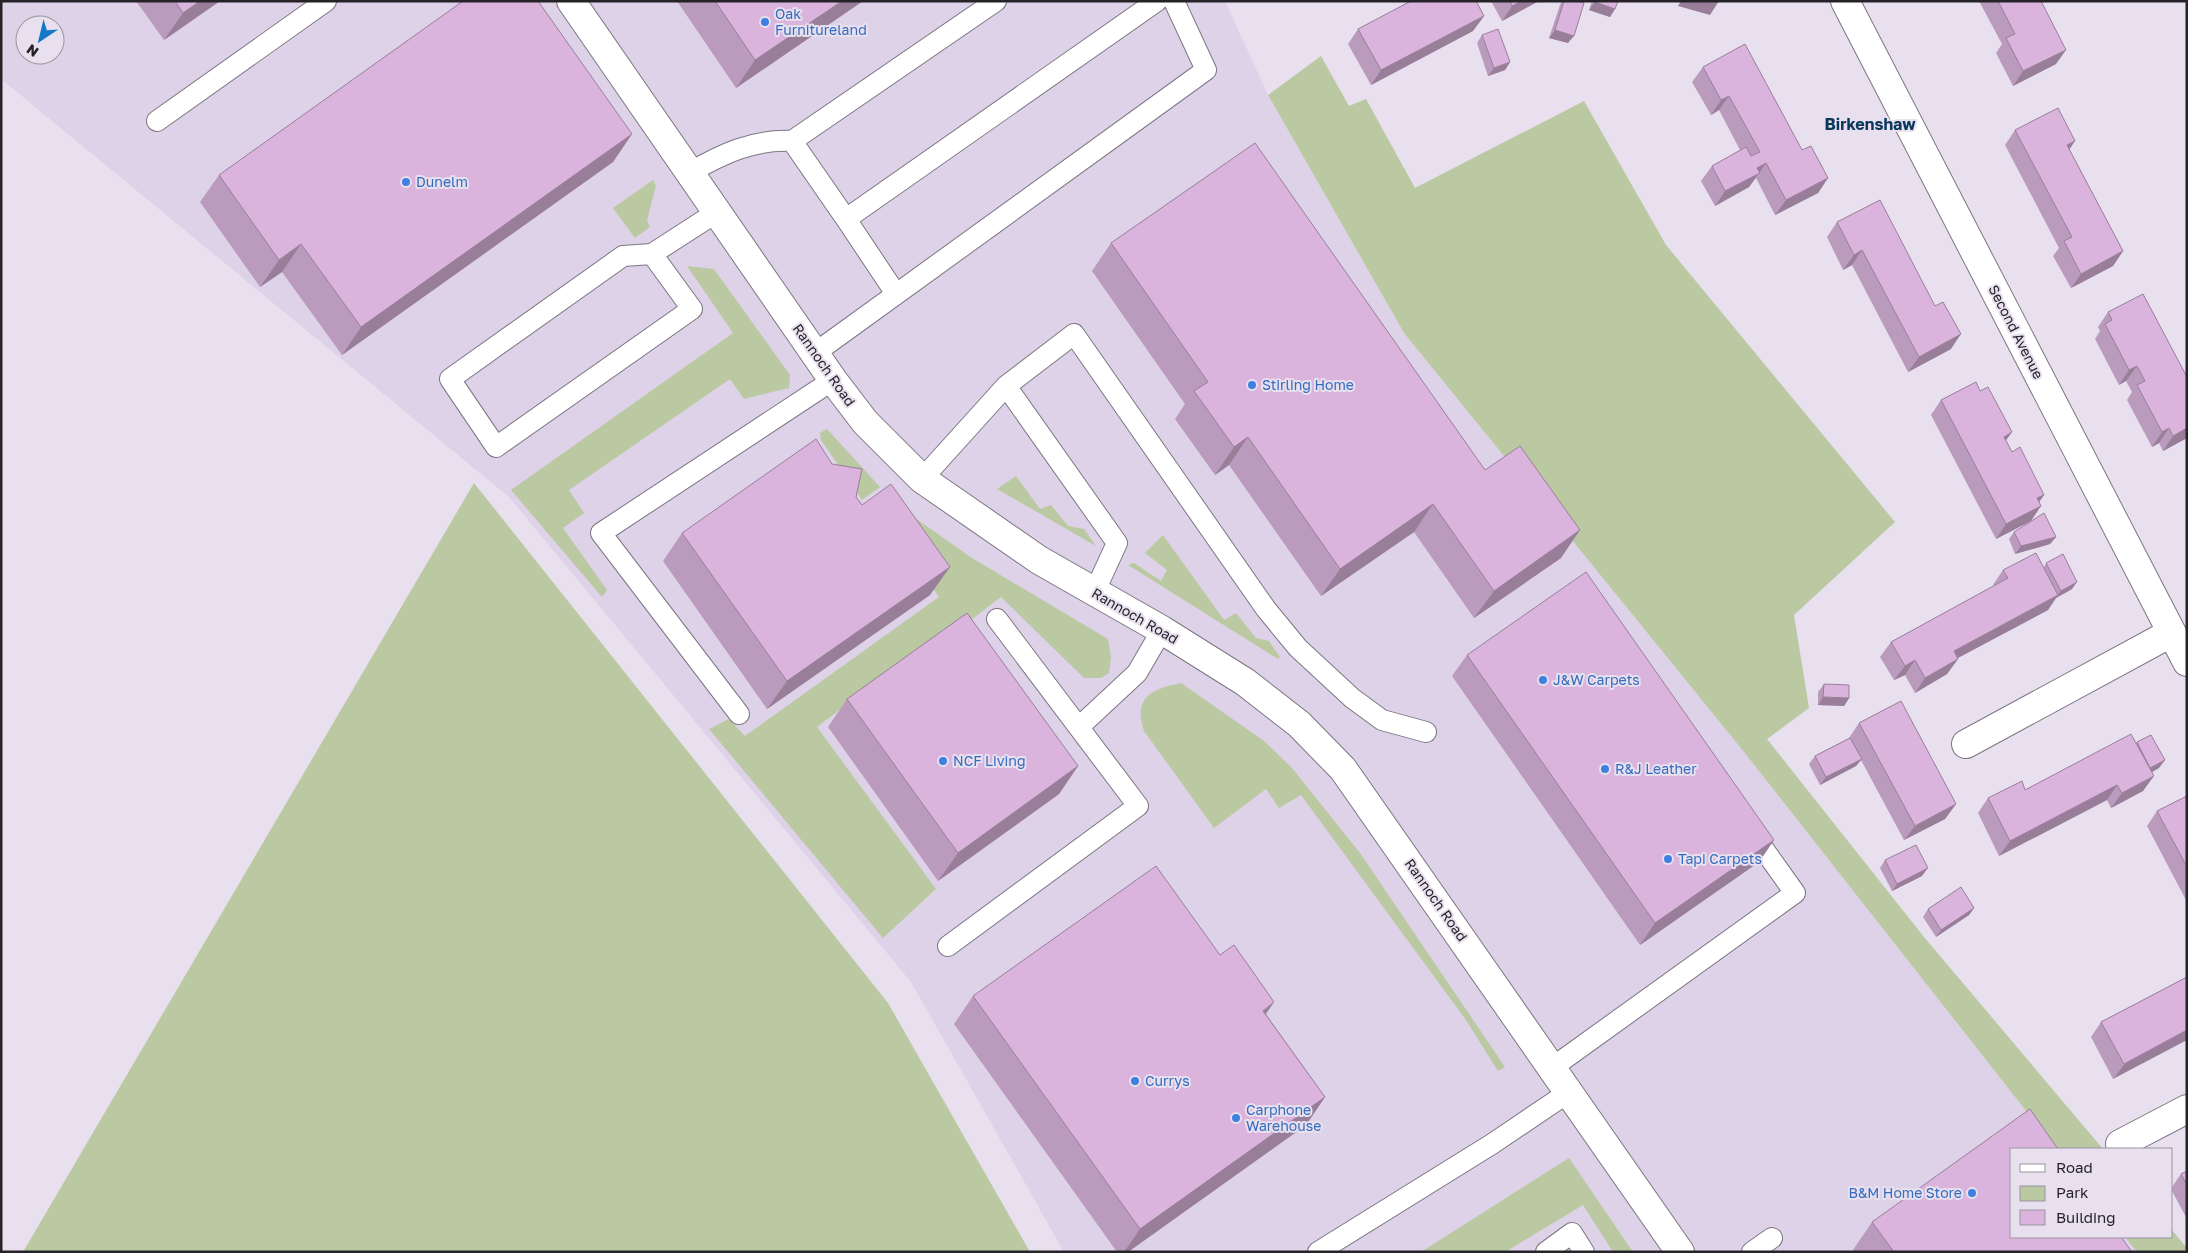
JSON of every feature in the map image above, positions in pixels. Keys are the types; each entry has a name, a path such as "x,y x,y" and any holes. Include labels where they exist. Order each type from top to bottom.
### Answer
{"street":[{"name":"Rannoch Road","path":"570,1 864,422 922,479 1039,560 1162,630 1245,682 1299,724 1343,769 1553,1066 1680,1252"},
{"name":"Second Avenue","path":"1846,1 2187,662"},
{"path":"1966,744 2171,633"},
{"path":"2120,1144 2187,1109"}],"lane":[{"path":"157,121 326,1"},
{"path":"689,173 744,146 772,140 792,142 996,1"},
{"path":"846,219 1157,1"},
{"path":"815,353 1206,70 1174,1"},
{"path":"792,142 896,294"},
{"path":"652,254 692,309 496,447 450,379 623,256 652,254 717,212"},
{"path":"922,479 1006,386 1074,334 1266,609 1298,648 1352,698 1382,720 1426,732"},
{"path":"739,714 601,533 833,380"},
{"path":"1006,386 1117,543 1094,593"},
{"path":"948,946 1138,806 997,619"},
{"path":"1080,727 1137,674 1162,630"},
{"path":"1553,1066 1795,893 1738,814"},
{"path":"1318,1252 1492,1144 1569,1092"},
{"path":"1546,1252 1572,1233 1584,1252"},
{"path":"1752,1252 1772,1238"}],"shaded area":[{"path":"1,1 1225,1 1268,95 1404,333 1744,752 2055,1148 2010,1148 2010,1238 2126,1238 2137,1252 1064,1252 911,982 509,497 1,79"}],"green space":[{"path":"1321,56 1349,106 1366,99 1415,188 1584,101 1666,245 1895,522 1794,615 1809,708 1767,739 1924,937 2102,1148 2055,1148 1744,752 1404,333 1268,95"},
{"path":"653,180 656,186 647,220 650,227 635,238 613,208"},
{"path":"687,266 714,269 790,375 789,388 744,399 730,379 569,490 584,513 563,528 607,590 602,597 511,490 733,333"},
{"path":"827,429 880,487 862,500 821,440 820,433"},
{"path":"1016,476 1040,509 1051,505 1068,526 1084,529 1096,546 997,489"},
{"path":"474,483 888,1003 1030,1252 23,1252"},
{"path":"875,507 915,518 972,558 1108,639 1111,658 1109,673 1101,678 1084,678 1001,597 971,620 939,634 817,727 936,889 883,938 709,729 729,719 745,736 939,597"},
{"path":"1163,535 1224,620 1236,613 1256,638 1269,641 1280,657 1278,659 1128,565 1134,563 1161,581 1167,570 1145,553"},
{"path":"1181,683 1264,741 1292,768 1360,853 1505,1067 1498,1071 1466,1020 1301,795 1279,808 1266,789 1214,828 1144,731 1141,720 1141,710 1147,697 1161,688"},
{"path":"1569,1158 1633,1252 1613,1252 1583,1205 1505,1252 1421,1252"},
{"path":"2173,1231 2187,1248 2187,1252 2137,1252 2126,1238 2173,1238"}],"building":[{"path":"175,1 200,1 183,13"},
{"name":"Dunelm","path":"463,1 538,1 632,134 361,327 301,244 279,260 219,175"},
{"path":"715,1 842,1 755,60"},
{"path":"1411,1 1476,1 1484,16 1381,70 1358,29"},
{"path":"1510,1 1521,1 1512,6"},
{"path":"1564,1 1584,3 1574,36 1555,30"},
{"path":"1595,1 1618,1 1615,9"},
{"path":"1998,1 2041,1 2066,50 2023,71 2006,38 2015,34"},
{"path":"1498,29 1510,62 1494,68 1482,35"},
{"path":"1745,44 1802,150 1811,146 1828,178 1786,200 1766,163 1757,168 1760,173 1725,191 1712,166 1746,147 1751,156 1760,152 1729,96 1721,100 1703,67"},
{"path":"2058,108 2075,141 2067,145 2123,251 2081,274 2064,241 2072,237 2015,130"},
{"path":"1255,143 1485,470 1520,446 1580,530 1494,591 1433,504 1340,569 1248,437 1234,447 1194,391 1208,382 1111,243"},
{"path":"1880,200 1935,306 1943,302 1961,334 1919,357 1862,250 1854,255 1837,222"},
{"path":"2143,294 2187,377 2187,428 2173,436 2169,428 2162,432 2137,385 2145,381 2137,366 2129,370 2105,324 2112,320 2108,312"},
{"path":"1976,382 1980,391 1988,387 2012,432 2004,437 2012,452 2020,447 2044,495 2037,498 2041,506 2006,524 1941,400"},
{"path":"816,439 832,464 862,469 856,497 862,505 891,484 950,567 787,681 682,533"},
{"path":"2044,513 2056,537 2021,546 2014,532"},
{"path":"2036,553 2058,595 1954,651 1958,659 1925,678 1915,660 1905,666 1891,642 2008,578 2003,570"},
{"path":"2063,554 2077,582 2061,591 2046,563"},
{"path":"1586,572 1774,840 1655,923 1467,655"},
{"name":"NCF Living","path":"967,613 1078,766 958,853 847,699"},
{"path":"1824,684 1849,685 1849,698 1823,697"},
{"path":"1901,701 1956,804 1915,826 1859,723"},
{"path":"2131,734 2154,776 2122,793 2117,785 2010,841 1988,798 2022,781 2025,790"},
{"path":"2151,735 2165,760 2150,768 2137,742"},
{"path":"1850,738 1862,759 1826,777 1815,756"},
{"path":"2187,796 2187,867 2157,811"},
{"path":"1916,845 1928,868 1897,884 1885,860"},
{"name":"Currys","path":"1156,866 1220,955 1234,945 1274,1002 1263,1011 1325,1097 1140,1229 973,996"},
{"path":"1961,887 1974,908 1941,930 1928,909"},
{"path":"2187,977 2187,1030 2124,1064 2101,1022"},
{"name":"B&M Home Store","path":"2030,1109 2057,1148 2010,1148 2010,1238 2122,1238 2132,1252 1894,1252 1872,1222"},
{"path":"2187,1171 2187,1185 2181,1174"}],"place":[{"name":"Oak Furnitureland","path":"765,22"},
{"name":"Dunelm","path":"406,182"},
{"name":"Stirling Home","path":"1252,385"},
{"name":"J&W Carpets","path":"1543,680"},
{"name":"NCF Living","path":"943,761"},
{"name":"R&J Leather","path":"1605,769"},
{"name":"Tapi Carpets","path":"1668,859"},
{"name":"Currys","path":"1135,1081"},
{"name":"Carphone Warehouse","path":"1236,1118"},
{"name":"B&M Home Store","path":"1972,1193"}],"district":[{"name":"Birkenshaw","path":"1870,124"}]}
